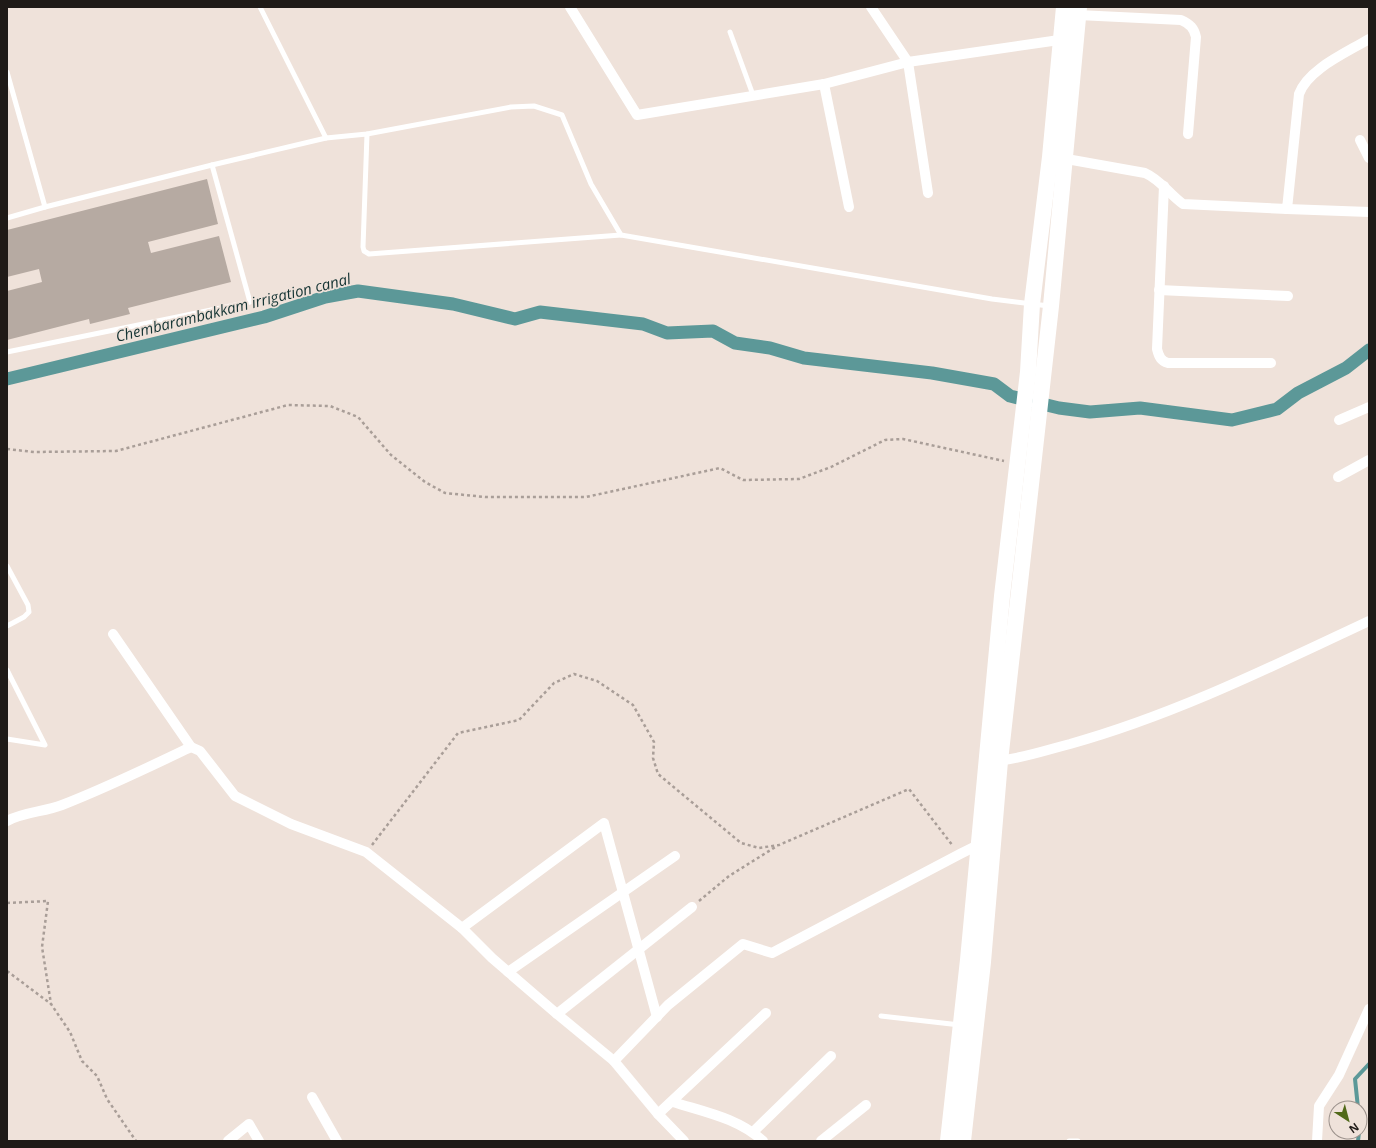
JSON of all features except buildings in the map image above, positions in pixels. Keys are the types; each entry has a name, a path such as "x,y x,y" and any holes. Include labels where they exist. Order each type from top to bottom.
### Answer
{"main road":[{"path":"993,762 1036,373 1051,306 1060,39 1064,7"},
{"path":"1036,373 1032,304 1057,158 1079,11"},
{"path":"963,1141 1018,464 1028,442"},
{"path":"948,1141 961,1025 986,845"}],"street":[{"path":"570,7 637,115 824,84 908,62 1060,39 1076,39"},
{"path":"871,7 908,62 928,193"},
{"path":"1079,11 1181,20 1190,24 1194,29 1196,37 1188,134"},
{"path":"1287,209 1299,94 1303,84 1316,71 1369,39"},
{"path":"824,84 849,207"},
{"path":"1360,140 1369,158"},
{"path":"1057,158 1145,173 1156,178 1174,197 1183,204 1369,212"},
{"path":"1164,186 1159,290 1158,356 1163,361 1168,363 1271,363"},
{"path":"1159,290 1288,296"},
{"path":"1338,420 1369,407"},
{"path":"1338,477 1369,460"},
{"path":"993,762 1090,738 1164,713 1236,683 1369,621"},
{"path":"113,634 191,747 200,751 235,796 291,824 366,852 462,928 508,972 614,1061 658,1114 684,1141"},
{"path":"7,821 16,816 49,810 91,794 191,747"},
{"path":"462,928 604,823 657,1017"},
{"path":"614,1061 668,1006 742,944 772,953 960,854 986,845"},
{"path":"508,972 676,856"},
{"path":"557,1014 692,907"},
{"path":"1317,1141 1319,1106 1338,1075 1369,1009"},
{"path":"658,1114 673,1102 766,1013"},
{"path":"753,1132 831,1056"},
{"path":"312,1097 337,1141"},
{"path":"673,1102 739,1123 763,1141"},
{"path":"821,1141 866,1105"},
{"path":"228,1141 249,1124 259,1141"}],"lane":[{"path":"260,7 326,138"},
{"path":"730,32 754,95"},
{"path":"7,72 45,207"},
{"path":"7,218 212,164 326,138 367,134 511,107 534,106 562,115 591,184 621,235"},
{"path":"367,134 363,247 364,251 369,254 621,235 992,299 1051,306"},
{"path":"7,352 250,302 212,164"},
{"path":"7,566 28,605 29,612 24,617 7,626"},
{"path":"7,670 45,745 7,739"},
{"path":"881,1016 961,1025"},
{"path":"1070,1141 1078,1141"}],"path":[{"path":"7,449 34,452 116,451 288,405 330,406 358,417 391,455 425,482 445,493 485,497 586,497 720,468 744,480 799,479 831,466 885,440 903,439 1018,464"},
{"path":"366,852 458,733 519,720 554,683 574,674 597,681 633,705 654,742 653,758 658,774 741,843 759,848 779,844"},
{"path":"692,907 729,876 779,844 909,789 960,854"},
{"path":"7,903 48,901 42,947 51,1004"},
{"path":"7,971 51,1004 70,1032 82,1061 97,1076 107,1099 136,1141"}],"waterway":[{"name":"Chembarambakkam irrigation canal","path":"7,379 264,317 325,297 358,291 453,304 515,319 540,312 643,324 667,333 713,331 735,343 770,348 804,358 932,373 994,384 1010,396 1059,408 1090,412 1140,408 1232,420 1277,409 1298,393 1346,368 1369,350"},
{"path":"1357,1100 1355,1079 1369,1064"}]}
